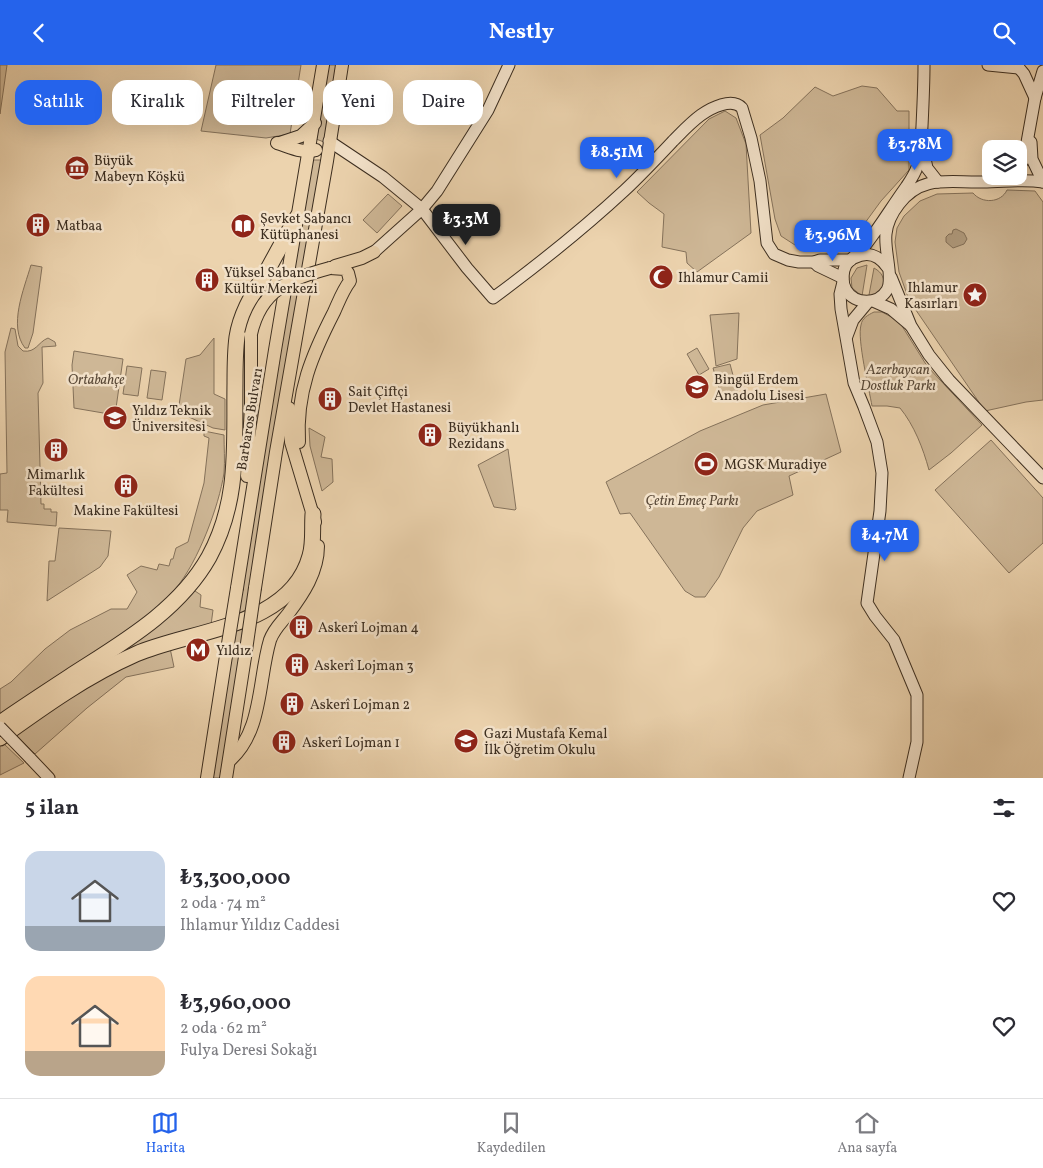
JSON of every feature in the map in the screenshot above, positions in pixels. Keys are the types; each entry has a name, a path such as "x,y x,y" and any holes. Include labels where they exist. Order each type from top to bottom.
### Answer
{"highway":[{"path":"0,725 45,692 121,645 171,603 208,558 225,520 232,490 235,448 235,358 241,321 253,293 298,216"},
{"path":"0,738 67,691 106,669 152,648 236,623 280,601 300,579 310,557 313,514"}],"main road":[{"name":"Barbaros Bulvarı","path":"207,778 323,65"},
{"path":"226,778 288,385 342,65"},
{"path":"314,123 302,136 288,142 277,143 309,152 320,148 330,141"},
{"path":"232,490 238,466 246,363 251,334 260,308 273,292 291,280 362,258 374,252"},
{"path":"309,499 310,485 299,436 301,392 320,341 350,277 345,269 330,268"},
{"path":"248,521 245,506 250,437 251,334"},
{"path":"229,761 244,745 253,721 266,654 274,629 303,593 313,571 318,551 318,533 291,442 288,385"}],"street":[{"path":"374,252 422,209 437,191 488,110 510,65"},
{"path":"909,778 917,742 917,695 894,640 867,603 880,511 882,473 877,441 854,383 847,336 844,331 840,293 845,266 870,238 907,186 918,166 921,143 924,65"},
{"path":"988,65 1021,67 1035,98"},
{"path":"1026,140 1043,71"},
{"path":"330,141 383,177 422,209 467,268 493,298 519,280 587,224 626,189 692,122 715,107 731,103 739,105 742,108 751,138 760,181 767,243 774,254 799,263 852,259 864,254 870,254 882,260 889,272 911,326 928,355 949,380 1043,478"},
{"path":"1030,128 1032,159 1043,182"},
{"path":"921,143 927,168 938,182"},
{"path":"1027,179 1043,182"},
{"path":"847,336 852,320 870,301 882,296 887,291 889,272 886,235 891,215 904,198 914,189 925,184 982,180"},
{"path":"814,262 843,280 848,293 852,297 891,309 911,326"},
{"path":"0,725 49,778"}],"green space":[{"path":"0,65 7,65 0,114"},
{"path":"216,65 301,65 299,80 213,80 213,125 291,125 290,134 266,138 201,131"},
{"path":"328,65 337,65 334,80 326,80"},
{"path":"862,86 877,88 897,111 909,111 909,170 842,249 825,251 795,245 781,236 775,219 760,135 783,118 815,87 833,96"},
{"path":"323,96 323,125 327,125 324,142 316,139"},
{"path":"725,111 736,118 746,144 751,233 697,272 687,263 686,252 662,247 664,214 637,192 709,119"},
{"path":"313,160 321,160 221,778 213,778 259,476"},
{"name":"Ihlamur Kasırları","path":"1007,190 1035,191 1043,202 1043,400 985,411 909,300 899,272 895,242 897,228 904,216 920,201 937,194 973,193 981,199 991,201 996,200"},
{"path":"388,194 402,206 377,233 363,220"},
{"path":"31,265 42,267 33,333 28,348 25,348 20,339 18,318 19,307"},
{"path":"867,265 862,296 852,288 851,278 857,268"},
{"path":"874,268 882,276 884,288 871,298 869,295"},
{"name":"Azerbaycan Dostluk Parkı","path":"874,312 882,312 895,319 902,326 927,366 982,425 929,470 918,437 900,408 872,406 860,332 863,320"},
{"path":"739,313 737,359 716,366 710,315"},
{"path":"11,328 15,329 18,346 23,351 34,349 48,338 55,342 56,346 42,347 43,383 38,393 41,504 44,504 44,509 51,509 51,512 57,512 56,526 7,522 8,510 0,510 0,474 7,473 5,352"},
{"path":"214,338 214,394 225,399 225,430 213,428 178,412 186,359 200,355"},
{"path":"697,348 709,369 699,375 687,354"},
{"name":"Ortabahçe","path":"74,351 123,359 115,415 74,408 72,365"},
{"path":"730,364 738,394 722,398 713,368"},
{"path":"127,366 142,368 138,396 123,394"},
{"path":"151,370 166,372 162,400 147,398"},
{"name":"Çetin Emeç Parkı","path":"826,394 841,452 789,476 793,495 757,511 743,528 719,577 705,597 695,597 685,591 630,513 620,514 606,482 700,431 763,405"},
{"path":"309,428 325,437 321,457 332,459 333,482 322,491 310,446"},
{"path":"204,431 224,435 224,473 212,517 200,549 184,577 167,599 134,626 0,714 0,689 11,682 45,649 70,630 111,609 127,609 137,592 127,575 141,566 157,570 159,564 169,566 176,548 188,542 204,483 209,438 204,436"},
{"path":"991,440 1043,498 1043,543 1009,573 935,490"},
{"path":"508,449 515,510 494,507 478,465"},
{"path":"59,528 111,531 108,556 100,567 47,601 49,561 55,561"},
{"path":"192,589 201,595 200,607 213,610 211,625 123,652 122,648"},
{"path":"170,648 174,667 126,677 87,708 35,754 14,733 96,678"},
{"path":"2,742 24,763 0,775 0,743"}],"shaded area":[{"path":"956,229 964,233 967,239 964,244 953,248 946,242 946,237"}],"place":[{"name":"Büyük Mabeyn Köşkü","path":"77,168"},
{"name":"Matbaa","path":"38,225"},
{"name":"Şevket Sabancı Kütüphanesi","path":"243,226"},
{"name":"Ihlamur Camii","path":"661,277"},
{"name":"Yüksel Sabancı Kültür Merkezi","path":"207,280"},
{"name":"Ihlamur Kasırları","path":"975,295"},
{"name":"Bingül Erdem Anadolu Lisesi","path":"697,387"},
{"name":"Sait Çiftçi Devlet Hastanesi","path":"330,399"},
{"name":"Yıldız Teknik Üniversitesi","path":"115,418"},
{"name":"Büyükhanlı Rezidans","path":"430,435"},
{"name":"Mimarlık Fakültesi","path":"56,450"},
{"name":"MGSK Muradiye","path":"706,464"},
{"name":"Makine Fakültesi","path":"126,486"},
{"name":"Askerî Lojman 4","path":"301,627"},
{"name":"Yıldız","path":"198,650"},
{"name":"Askerî Lojman 3","path":"297,665"},
{"name":"Askerî Lojman 2","path":"292,704"},
{"name":"Gazi Mustafa Kemal İlk Öğretim Okulu","path":"466,741"},
{"name":"Askerî Lojman 1","path":"284,742"}]}
